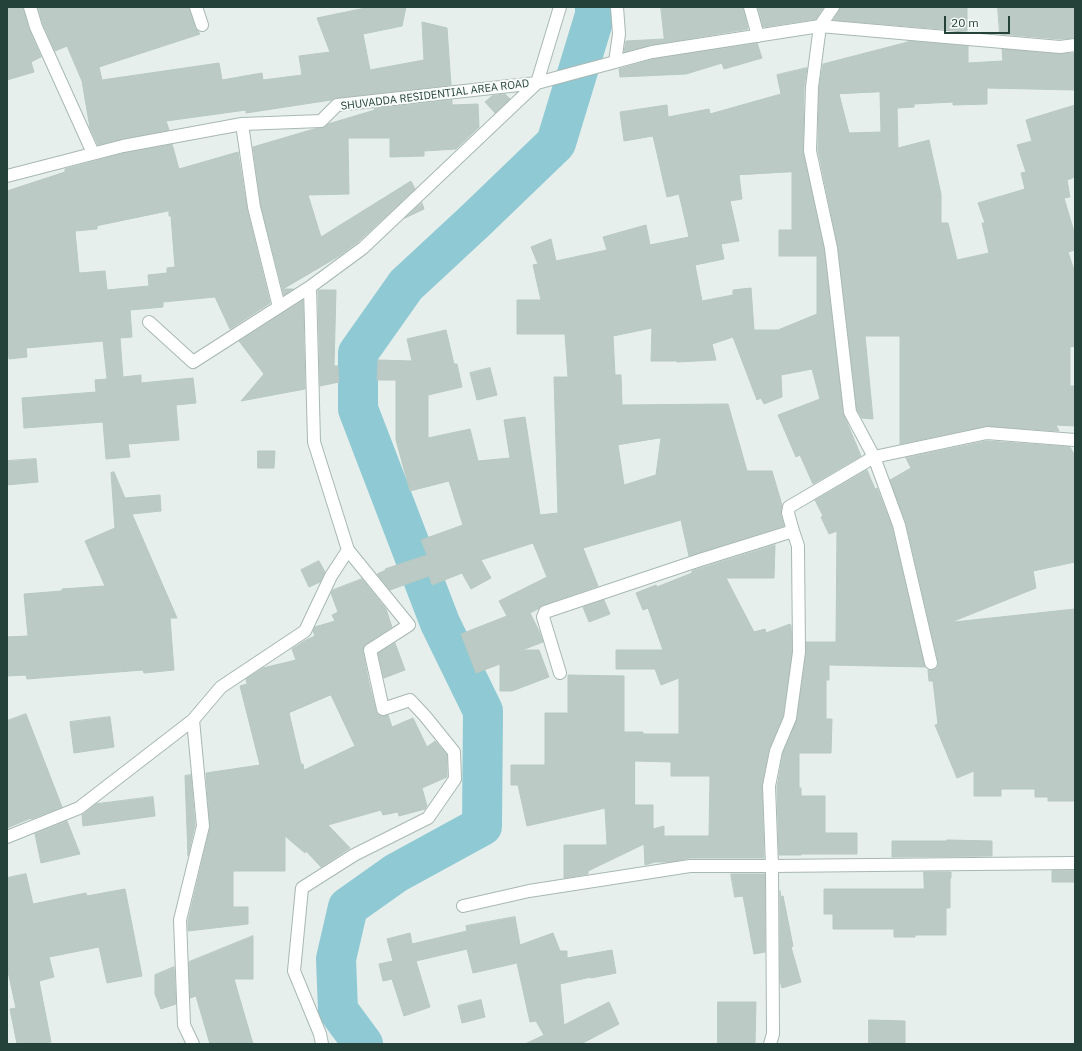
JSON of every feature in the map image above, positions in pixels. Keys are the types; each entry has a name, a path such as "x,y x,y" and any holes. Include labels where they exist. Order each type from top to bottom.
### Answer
{"street":[{"path":"30,7 36,27 93,153"},
{"path":"196,7 202,25"},
{"path":"149,322 193,362 310,287 363,248 537,83 560,7"},
{"path":"615,62 619,34 617,7"},
{"path":"750,7 758,36"},
{"path":"833,7 820,26 812,87 810,151 831,248 850,412 874,457 899,525 931,663"},
{"name":"SHUVADDA RESIDENTIAL AREA ROAD","path":"7,176 123,146 242,124 321,121 337,105 537,83 652,52 820,26 1060,47 1075,45"},
{"path":"242,124 254,207 279,307"},
{"path":"310,287 314,442 348,550 409,625 370,650 383,709 410,700 426,716 454,752 455,779 428,818 354,855 302,888 294,971 320,1034 322,1044"},
{"path":"770,1044 773,1034 772,866 769,786 776,751 790,718 799,652 798,546 788,513 789,507 874,457 987,433 1075,440"},
{"path":"560,673 543,616 545,612 700,560 793,532"},
{"path":"7,837 79,808 194,720 221,687 305,631 331,576 348,550"},
{"path":"193,1044 184,1025 180,920 203,826 194,720"},
{"path":"463,906 529,891 690,866 1075,863"}],"building":[{"path":"7,7 23,7 29,29 41,57 31,62 34,72 7,80"},
{"path":"38,7 189,7 195,27 200,34 99,67 102,80 219,63 222,80 262,73 263,80 302,75 299,56 330,52 317,18 370,7 406,7 402,26 363,34 370,70 424,60 422,22 447,28 451,85 336,98 246,113 246,110 166,121 169,130 98,145 90,128 82,81 67,46 55,51 43,24"},
{"path":"661,7 743,7 748,29 651,45 624,52 626,41 664,39"},
{"path":"758,7 824,7 816,19 763,27"},
{"path":"840,7 967,7 967,31 833,20"},
{"path":"998,7 1075,7 1075,38 1060,39 1000,34"},
{"path":"908,42 968,46 968,63 1003,61 1002,49 1060,54 1075,53 1075,90 987,88 987,104 953,105 953,102 914,104 914,107 897,108 898,148 929,140 941,194 941,223 948,223 957,260 989,253 982,223 985,223 978,203 1025,189 1021,173 1026,172 1017,145 1032,141 1026,120 1075,105 1075,177 1067,180 1070,197 1064,198 1075,235 1075,250 1068,252 1075,273 1075,346 1070,347 1070,386 1075,386 1075,426 1056,425 1059,431 986,426 900,444 900,336 865,336 873,419 862,418 857,410 838,247 818,150 819,88 823,64","holes":["880,92 881,132 849,133 839,94"]},
{"path":"757,43 762,58 724,69 722,63 686,74 620,77 619,69 654,59"},
{"path":"807,68 804,87 803,152 824,249 843,413 861,456 813,484 800,455 796,457 778,415 820,399 812,369 781,375 782,397 764,404 761,398 757,400 733,337 712,344 716,360 677,362 651,361 652,328 613,336 615,375 621,375 622,405 728,404 747,471 772,471 782,505 781,515 784,526 689,556 681,520 583,548 598,586 543,605 530,613 543,642 522,650 539,650 549,677 512,691 500,691 500,664 476,673 461,634 507,616 499,601 547,577 533,543 481,560 491,578 471,589 462,573 432,585 429,576 390,590 377,574 386,570 385,569 427,555 421,540 463,525 449,481 410,491 396,440 396,380 377,380 378,360 412,361 407,339 446,330 454,364 457,364 462,387 428,395 428,438 470,429 478,461 510,458 504,420 525,417 540,515 558,513 554,377 568,377 565,334 517,334 517,300 541,300 533,265 538,264 531,247 551,239 556,261 607,250 603,237 646,225 650,245 689,237 679,194 667,197 653,136 624,141 620,112 667,105 668,117 709,109 710,114 781,94 777,75","holes":["792,172 792,230 779,230 779,256 817,256 817,314 778,330 754,330 751,288 733,290 733,295 702,301 695,265 724,259 721,244 739,241 730,201 742,199 739,175","661,438 656,475 624,485 618,445"]},
{"path":"505,94 510,99 495,113 485,102 492,96"},
{"path":"452,100 452,105 478,104 479,127 456,149 424,151 424,156 390,157 390,138 348,138 349,194 308,195 321,237 411,181 415,189 358,242 339,256 283,289 293,289 284,295 261,206 253,147 322,128 328,124 375,110 374,108"},
{"path":"172,144 179,169 238,152 247,209 270,303 230,329 215,297 163,302 163,307 130,310 132,337 120,338 123,377 141,375 141,383 193,378 196,403 176,405 179,440 128,444 130,457 106,459 103,422 24,428 22,398 96,392 95,380 107,379 103,341 26,348 27,357 9,359 7,340 7,191 65,172 65,169 125,153","holes":["169,211 169,216 171,216 175,267 167,268 167,273 148,275 149,286 107,290 105,271 79,273 75,231 97,229 97,226"]},
{"path":"422,203 424,209 405,218"},
{"path":"336,290 334,366 338,366 339,382 320,386 318,291"},
{"path":"303,300 305,389 241,401 264,374 239,341"},
{"path":"490,368 497,395 477,400 470,373"},
{"path":"987,441 1070,447 1075,456 1075,562 1033,571 1036,588 954,622 1075,609 1075,801 1048,801 1048,797 1035,797 1035,789 1001,789 1001,796 974,796 974,771 957,778 935,725 938,724 933,681 929,681 928,670 936,669 938,666 938,661 906,523 890,480 911,468 906,458"},
{"path":"258,451 275,451 274,468 258,468"},
{"path":"36,459 38,482 7,485 7,461"},
{"path":"867,470 875,489 877,488 892,527 925,667 829,665 829,680 826,680 826,719 832,719 831,753 799,753 799,788 801,788 801,796 825,796 825,833 857,833 857,854 779,855 777,787 783,753 797,719 806,653 806,642 836,642 837,531 829,534 821,517 823,516 815,500"},
{"path":"114,472 125,498 160,495 161,511 132,514 177,618 170,618 174,670 144,673 143,670 27,679 26,675 7,676 7,637 28,636 24,594 62,591 62,589 105,586 85,541 115,528 111,473"},
{"path":"775,545 774,578 726,578 754,632 765,629 766,633 790,624 791,626 792,652 783,716 769,749 762,785 764,858 690,858 670,862 655,862 645,865 644,844 588,871 588,874 564,878 564,845 607,845 605,808 527,826 518,785 511,785 511,765 545,765 545,713 568,713 568,675 624,676 624,732 643,732 643,734 679,734 679,678 661,685 655,669 616,669 616,650 663,650 648,608 643,610 636,593 656,585 657,587 692,573 692,571","holes":["635,761 671,762 671,776 710,776 709,836 664,836 664,826 653,829 653,805 635,805"]},
{"path":"319,561 325,572 320,582 309,587 301,570"},
{"path":"362,579 386,609 392,627 366,644 363,648 369,683 377,714 381,716 388,715 392,727 413,718 427,747 435,741 447,755 447,777 422,788 427,806 425,809 399,816 398,812 383,815 381,810 328,825 350,848 321,867 306,851 305,853 285,836 285,871 233,871 233,907 248,907 248,924 188,931 188,921 210,828 206,773 260,765 240,686 247,684 246,679 263,668 296,660 292,649 315,636 313,631 315,627 335,621 332,615 338,612 331,593 333,590","holes":["331,695 355,746 304,770 303,764 301,764 289,713"]},
{"path":"604,600 610,614 589,622 583,607"},
{"path":"395,643 405,670 384,678 378,653"},
{"path":"26,714 62,807 7,828 7,721"},
{"path":"110,717 114,747 74,753 70,722"},
{"path":"191,775 195,825 188,856 185,776"},
{"path":"153,797 155,816 83,826 82,815 96,804"},
{"path":"67,821 80,854 41,863 35,834"},
{"path":"892,841 992,841 992,856 892,857"},
{"path":"1075,870 1075,882 1052,882 1052,871"},
{"path":"924,872 951,872 950,908 946,908 946,935 894,937 894,929 833,929 833,914 824,914 824,889 924,889"},
{"path":"26,874 33,904 86,893 87,896 125,889 142,976 107,983 99,947 49,957 54,977 39,981 51,1042 39,1044 17,1044 10,1009 16,1008 7,967 7,878"},
{"path":"731,874 765,874 765,952 754,954 743,896 735,897"},
{"path":"780,891 781,897 783,896 793,946 791,947 801,982 782,988 780,981"},
{"path":"515,917 520,945 553,933 560,951 567,951 567,958 612,950 616,973 560,984 564,1025 609,1002 619,1024 581,1044 525,1044 544,1035 536,1021 530,1022 517,963 473,973 467,949 416,961 430,1007 404,1016 392,979 383,981 379,964 393,961 387,939 410,933 412,944 467,931 466,926"},
{"path":"253,936 253,979 234,979 253,1044 210,1044 196,996 190,998 189,962"},
{"path":"174,967 176,1004 161,1009 155,994 155,975"},
{"path":"481,1000 485,1017 462,1023 458,1006"},
{"path":"718,1002 756,1002 755,1044 718,1044"},
{"path":"869,1020 905,1021 905,1044 869,1044"}],"waterway":[{"path":"363,1044 338,1010 336,959 348,907 396,873 482,826 483,711 440,623 358,409 358,353 406,285 556,143 595,15 595,7"}]}
